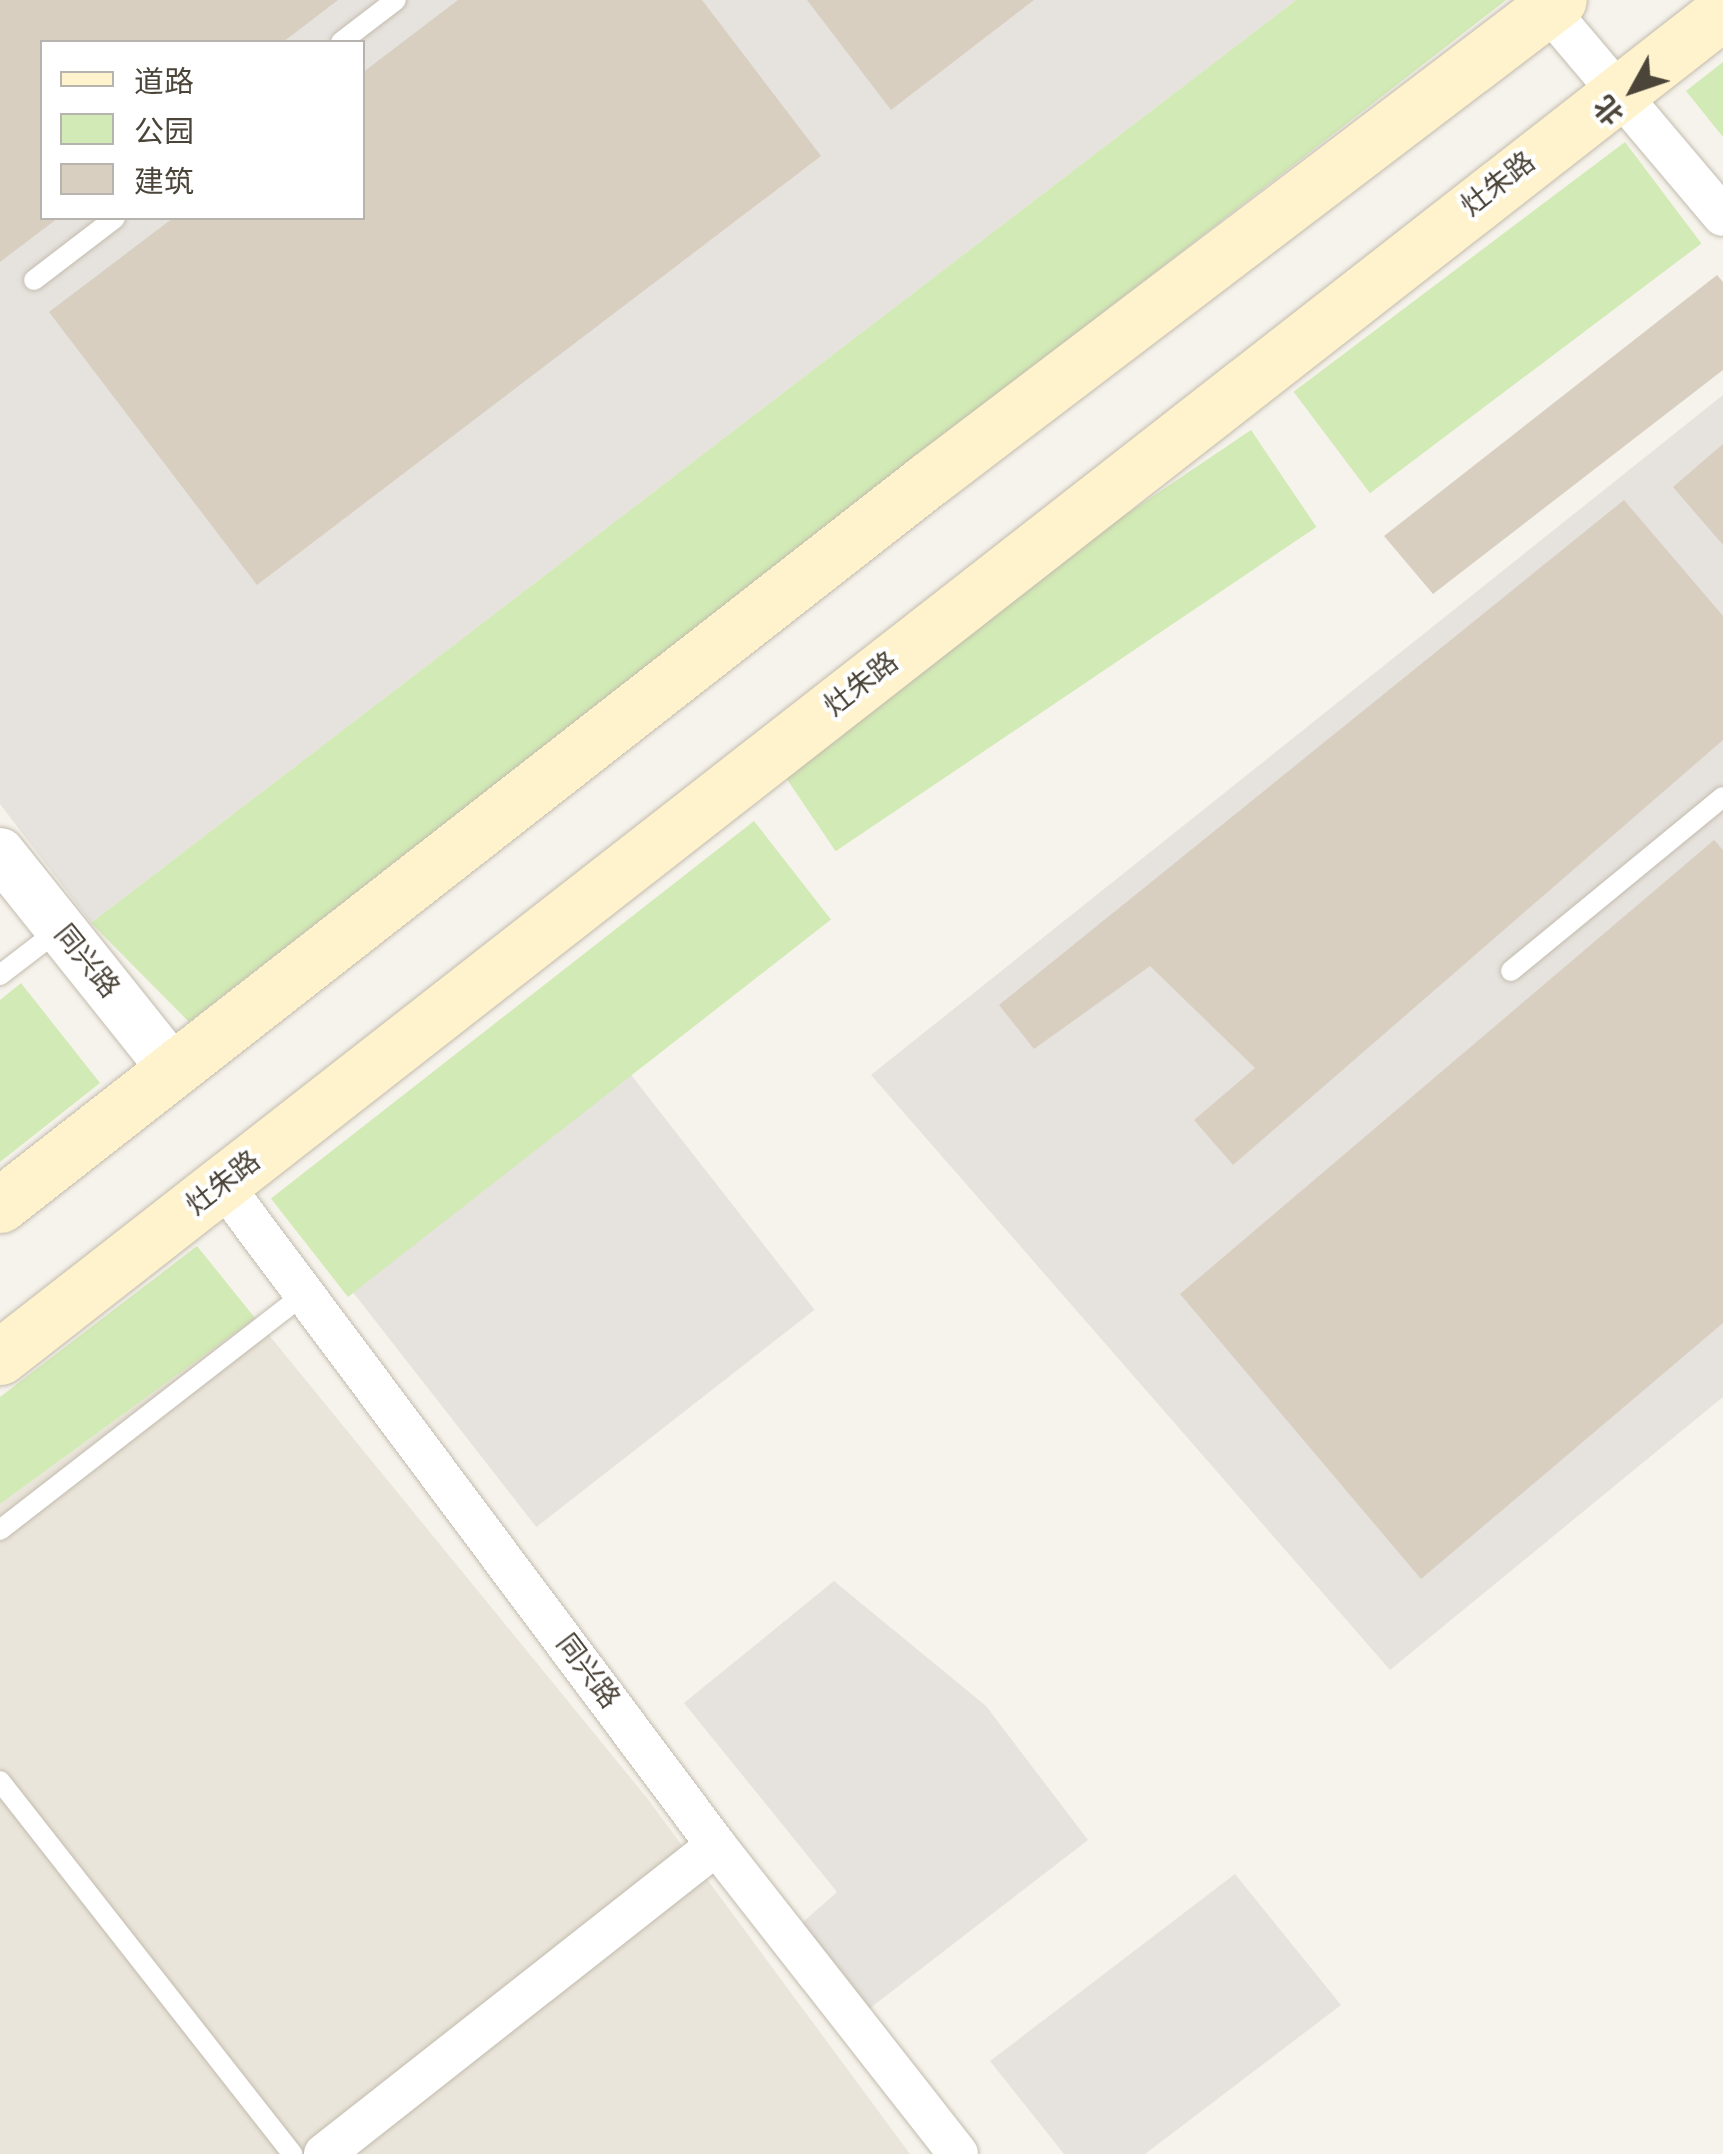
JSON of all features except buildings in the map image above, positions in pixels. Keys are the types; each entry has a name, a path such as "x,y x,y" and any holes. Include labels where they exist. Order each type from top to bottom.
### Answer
{"main road":[{"path":"0,1205 929,479 1553,4"},
{"name":"灶朱路","path":"0,1357 1723,12"}],"street":[{"path":"1553,4 1723,216"},
{"name":"同兴路","path":"0,853 173,1070"},
{"name":"同兴路","path":"224,1185 716,1845 958,2154"},
{"path":"324,2154 716,1845"}],"lane":[{"path":"344,40 396,0"},
{"path":"34,280 112,220"},
{"path":"1511,972 1723,796"},
{"path":"0,975 60,930"},
{"path":"0,1530 304,1294"},
{"path":"0,1781 292,2154"}],"shaded area":[{"path":"0,0 1296,0 91,923 0,804"},
{"path":"1723,395 1723,1397 1390,1670 871,1075"},
{"path":"628,1071 815,1310 536,1527 350,1288"},
{"path":"255,1318 647,1798 910,2154 0,2154 0,1504"},
{"path":"834,1581 986,1706 1088,1840 869,2009 794,1930 837,1892 684,1703"},
{"path":"1235,1874 1341,2005 1145,2154 1064,2154 990,2061"}],"green space":[{"path":"1296,0 1506,0 189,1022 91,923"},
{"path":"1723,62 1723,137 1686,91"},
{"path":"1625,142 1701,243 1370,493 1294,392"},
{"path":"1251,430 1316,527 836,851 770,754"},
{"path":"754,821 831,920 348,1297 271,1198"},
{"path":"21,983 100,1083 0,1162 0,1000"},
{"path":"197,1246 255,1318 0,1504 0,1397"}]}
